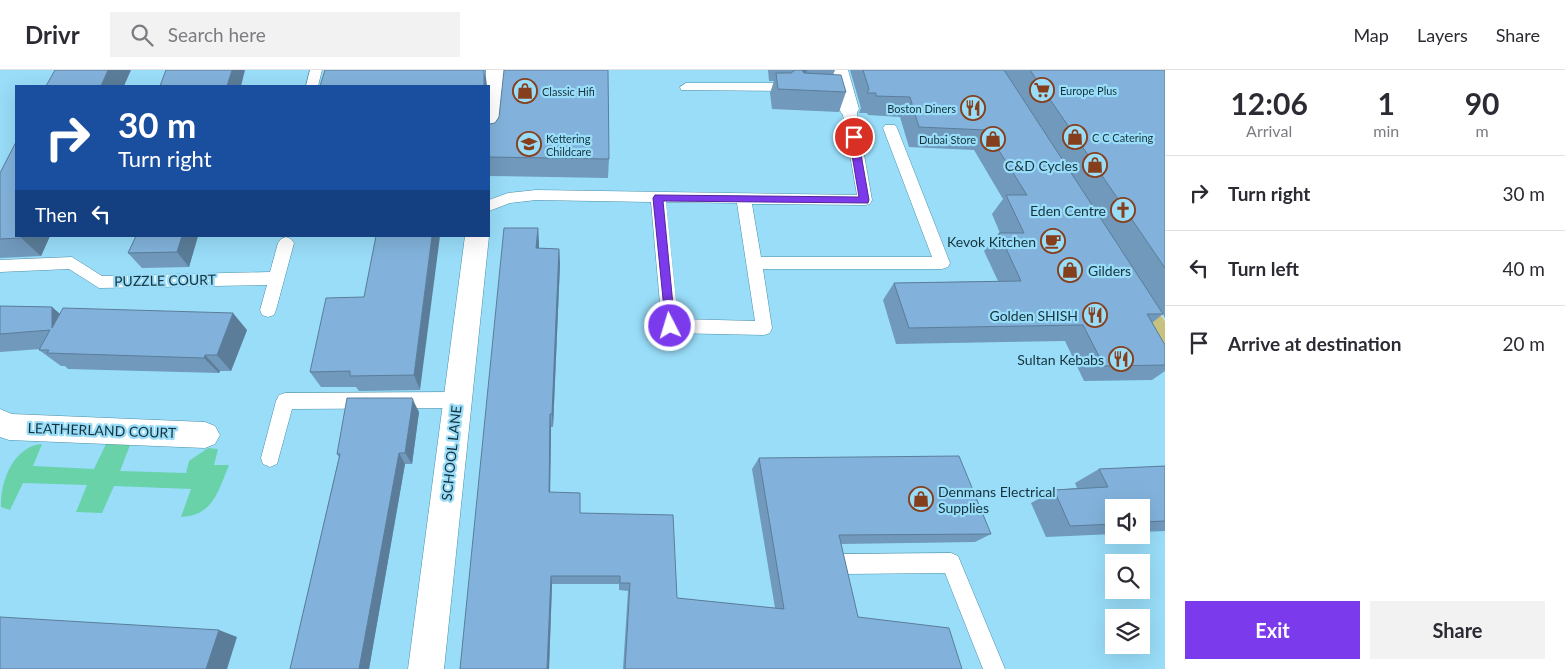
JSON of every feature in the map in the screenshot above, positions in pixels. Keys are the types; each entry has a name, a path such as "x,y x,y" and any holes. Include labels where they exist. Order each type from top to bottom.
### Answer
{"main road":[{"path":"1123,277 1165,343"}],"street":[{"path":"490,127 496,70"},
{"path":"838,70 840,96"},
{"name":"SCHOOL LANE","path":"426,669 456,400 477,237"},
{"name":"LEATHERLAND COURT","path":"0,422 9,427 205,435"}],"lane":[{"path":"312,85 316,70"},
{"path":"686,87 785,87"},
{"path":"490,206 508,198 536,195 865,200 840,96"},
{"path":"754,263 942,263 890,128"},
{"path":"658,198 670,326 764,328 744,198"},
{"path":"268,310 286,243"},
{"name":"PUZZLE COURT","path":"0,266 72,263 98,282 277,278"},
{"path":"270,458 285,401 456,400"},
{"path":"844,564 951,562 994,669"}],"green space":[{"path":"42,444 33,466 94,469 106,444 130,445 120,471 186,473 189,461 208,448 218,449 214,465 229,465 218,492 208,507 192,515 181,517 191,489 114,486 102,513 76,512 87,485 23,483 10,510 1,507 1,497 6,476 16,458 32,446"}],"building":[{"path":"55,70 108,70 101,85 47,85"},
{"path":"166,70 232,70 227,85 160,85"},
{"path":"325,70 484,70 484,85 320,85"},
{"path":"504,70 608,70 609,159 490,157 490,124 495,123 499,117"},
{"path":"795,70 802,70 804,73 841,75 846,92 778,89 776,73 791,73"},
{"path":"863,70 1004,70 1163,314 1147,314 1165,345 1165,365 1104,366 1083,325 909,328 894,283 1021,281 999,233 1024,233 1006,195 1027,195 986,130 919,127 910,97 876,96 876,93 867,93 869,89"},
{"path":"1030,70 1165,70 1165,268"},
{"path":"15,144 15,237 21,238 0,239 0,173"},
{"path":"504,228 538,228 536,248 559,249 552,414 550,414 549,492 580,493 580,513 673,515 677,598 784,609 759,458 959,456 991,534 839,535 858,617 949,628 962,669 625,669 630,583 620,583 620,576 551,576 547,669 460,669"},
{"path":"136,237 182,237 177,252 128,253"},
{"path":"376,237 432,237 414,375 350,376 350,371 310,372 326,298 364,297"},
{"path":"0,306 52,307 52,328 63,308 233,313 217,355 205,355 204,358 47,353 49,350 39,350 50,330 0,334"},
{"path":"347,398 412,398 405,453 399,453 359,669 290,669 340,454 337,454"},
{"path":"1165,466 1165,521 1150,522 1150,499 1105,499 1105,524 1070,526 1054,490 1108,487 1099,469"},
{"path":"0,617 219,630 206,669 0,669"}],"place":[{"name":"Europe Plus","path":"1042,90"},
{"name":"Classic Hifi","path":"525,91"},
{"name":"Boston Diners","path":"973,108"},
{"name":"C C Catering","path":"1075,137"},
{"name":"Dubai Store","path":"993,139"},
{"name":"Kettering Childcare","path":"529,144"},
{"name":"C&D Cycles","path":"1095,165"},
{"name":"Eden Centre","path":"1123,210"},
{"name":"Kevok Kitchen","path":"1053,241"},
{"name":"Gilders","path":"1070,270"},
{"name":"Golden SHISH","path":"1095,315"},
{"name":"Sultan Kebabs","path":"1121,359"},
{"name":"Denmans Electrical Supplies","path":"921,499"}],"route":[{"path":"670,326 658,198 865,200 854,137"}]}
